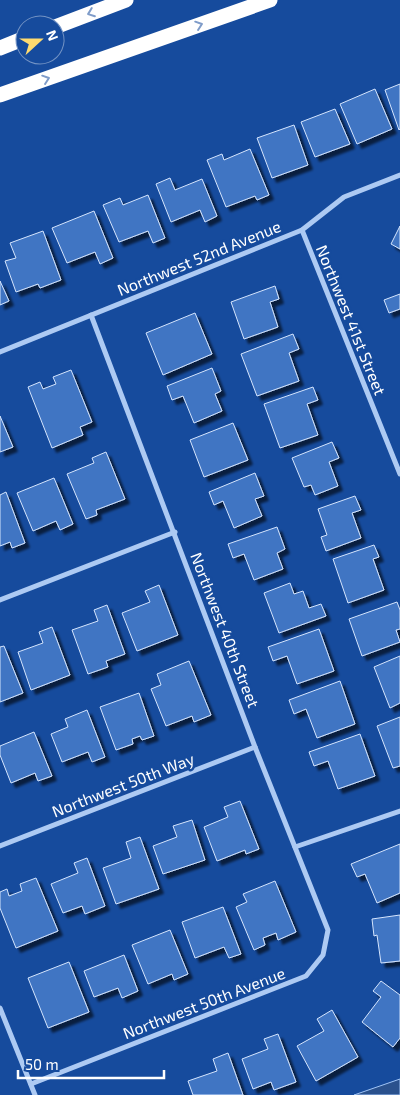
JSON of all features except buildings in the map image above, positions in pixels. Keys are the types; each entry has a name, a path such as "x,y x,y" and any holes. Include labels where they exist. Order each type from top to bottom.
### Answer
{"highway":[{"path":"65,23 126,0"},
{"path":"0,95 270,0"},
{"path":"0,48 15,42"}],"street":[{"name":"Northwest 52nd Avenue","path":"0,352 302,230 344,197 400,175"},
{"name":"Northwest 41st Street","path":"302,230 400,474"},
{"name":"Northwest 40th Street","path":"91,315 255,747 328,930 323,955"},
{"path":"0,600 174,532"},
{"name":"Northwest 50th Way","path":"0,846 255,747"},
{"path":"295,847 400,810"},
{"name":"Northwest 50th Avenue","path":"30,1084 306,976 323,955"},
{"path":"0,1008 35,1095"}],"water":[{"path":"400,1079 400,1095 354,1095"}]}
